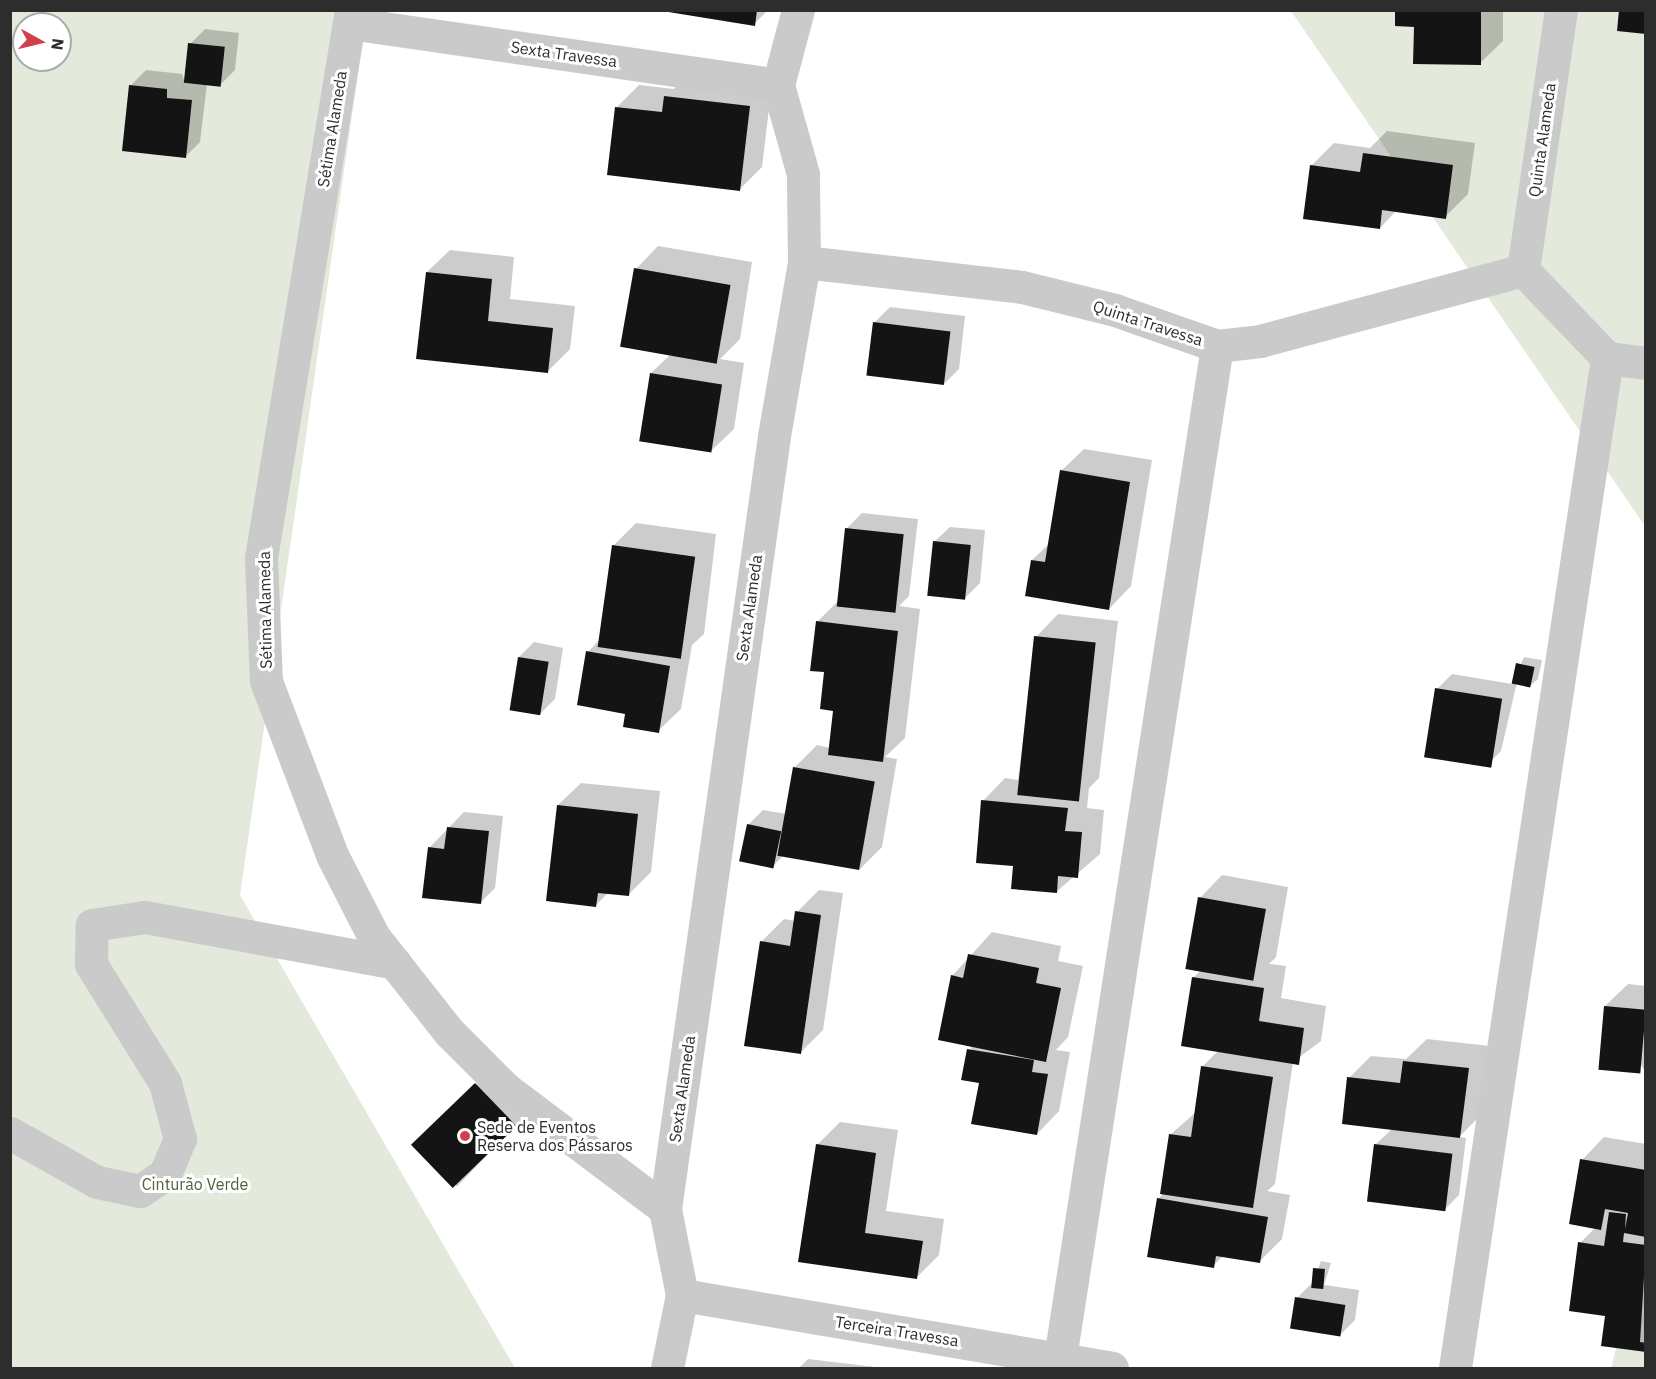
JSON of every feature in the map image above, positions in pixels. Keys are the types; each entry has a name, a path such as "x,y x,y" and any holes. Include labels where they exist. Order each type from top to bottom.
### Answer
{"street":[{"path":"778,85 798,10"},
{"name":"Quinta Alameda","path":"1523,270 1561,10"},
{"name":"Sexta Travessa","path":"350,17 778,85"},
{"name":"Sétima Alameda","path":"350,17 261,558 266,681 333,857 375,937 449,1032 506,1089 665,1209"},
{"name":"Sexta Alameda","path":"681,1295 665,1209 774,436 804,262 802,174 778,85"},
{"name":"Quinta Travessa","path":"804,262 1022,287 1115,310 1216,346 1260,341 1523,270"},
{"path":"1523,270 1607,358 1646,363"},
{"path":"1060,1358 1216,346"},
{"path":"1455,1368 1607,358"},
{"path":"10,1133 97,1182 140,1191 165,1174 180,1139 165,1083 92,964 92,925 144,917 395,963"},
{"path":"667,1368 681,1295"},
{"name":"Terceira Travessa","path":"681,1295 1112,1368"}],"green space":[{"name":"Cinturão Verde","path":"10,11 367,11 240,895 515,1368 11,1368"},
{"path":"1291,11 1645,11 1645,526"},
{"path":"1645,1239 1645,1368 1611,1368"}],"building":[{"path":"656,10 757,10 755,26"},
{"path":"1395,10 1481,10 1481,65 1413,64 1414,27 1395,26"},
{"path":"1619,10 1646,10 1646,34 1617,31"},
{"path":"188,43 225,47 221,87 184,83"},
{"path":"129,85 167,89 167,98 192,100 186,158 122,151"},
{"path":"664,96 750,106 740,191 607,175 615,107 662,112"},
{"path":"1363,153 1453,165 1446,219 1382,210 1380,229 1303,219 1310,165 1360,172"},
{"path":"634,268 731,285 717,364 620,347"},
{"path":"426,272 492,279 488,321 553,328 548,373 416,359"},
{"path":"873,322 950,332 944,385 866,376"},
{"path":"650,373 722,384 711,453 639,441"},
{"path":"1060,470 1130,482 1109,610 1025,596 1031,560 1045,562"},
{"path":"845,528 904,534 895,613 837,607"},
{"path":"933,541 971,545 965,600 927,596"},
{"path":"612,545 695,557 681,659 598,647"},
{"path":"816,621 898,631 883,762 828,755 833,711 820,709 824,672 810,671"},
{"path":"1034,636 1096,642 1079,802 1017,795"},
{"path":"586,651 670,666 659,733 623,727 625,714 577,705"},
{"path":"518,657 549,662 540,715 510,710"},
{"path":"1516,663 1535,667 1530,687 1512,684"},
{"path":"1435,688 1502,699 1491,768 1424,757"},
{"path":"793,767 875,781 859,870 777,856"},
{"path":"981,800 1068,808 1065,831 1082,832 1078,878 1058,876 1057,893 1011,889 1013,866 976,863"},
{"path":"557,805 638,814 629,896 598,893 596,907 546,901"},
{"path":"747,824 781,831 773,868 739,861"},
{"path":"447,827 489,831 481,904 422,898 428,847 444,849"},
{"path":"1198,897 1266,909 1253,981 1185,969"},
{"path":"795,911 821,915 801,1054 744,1046 760,941 790,946"},
{"path":"968,954 1039,968 1036,983 1061,988 1046,1062 938,1040 951,975 963,978"},
{"path":"1192,977 1264,988 1259,1021 1304,1028 1299,1065 1181,1046"},
{"path":"1604,1006 1646,1010 1640,1073 1598,1070"},
{"path":"967,1049 1034,1060 1032,1072 1048,1074 1037,1135 971,1124 979,1083 961,1080"},
{"path":"1403,1061 1469,1068 1460,1138 1342,1124 1347,1077 1400,1083"},
{"path":"1201,1066 1273,1077 1253,1208 1160,1194 1169,1134 1191,1137"},
{"name":"Sede de Eventos Reserva dos Pássaros","path":"475,1083 517,1126 453,1188 411,1145"},
{"path":"816,1144 876,1153 865,1233 923,1241 917,1279 798,1262"},
{"path":"1374,1144 1452,1154 1445,1211 1367,1202"},
{"path":"1580,1159 1646,1170 1646,1237 1624,1233 1623,1242 1646,1245 1640,1342 1646,1343 1646,1352 1601,1346 1605,1316 1569,1311 1578,1242 1604,1246 1609,1212 1626,1214 1625,1229 1628,1213 1605,1209 1601,1230 1569,1224"},
{"path":"1157,1198 1268,1217 1260,1263 1216,1256 1214,1268 1147,1257"},
{"path":"1313,1268 1325,1269 1323,1289 1311,1288"},
{"path":"1295,1297 1345,1305 1340,1337 1290,1329"}],"place":[{"name":"Sede de Eventos Reserva dos Pássaros","path":"465,1136"}]}
